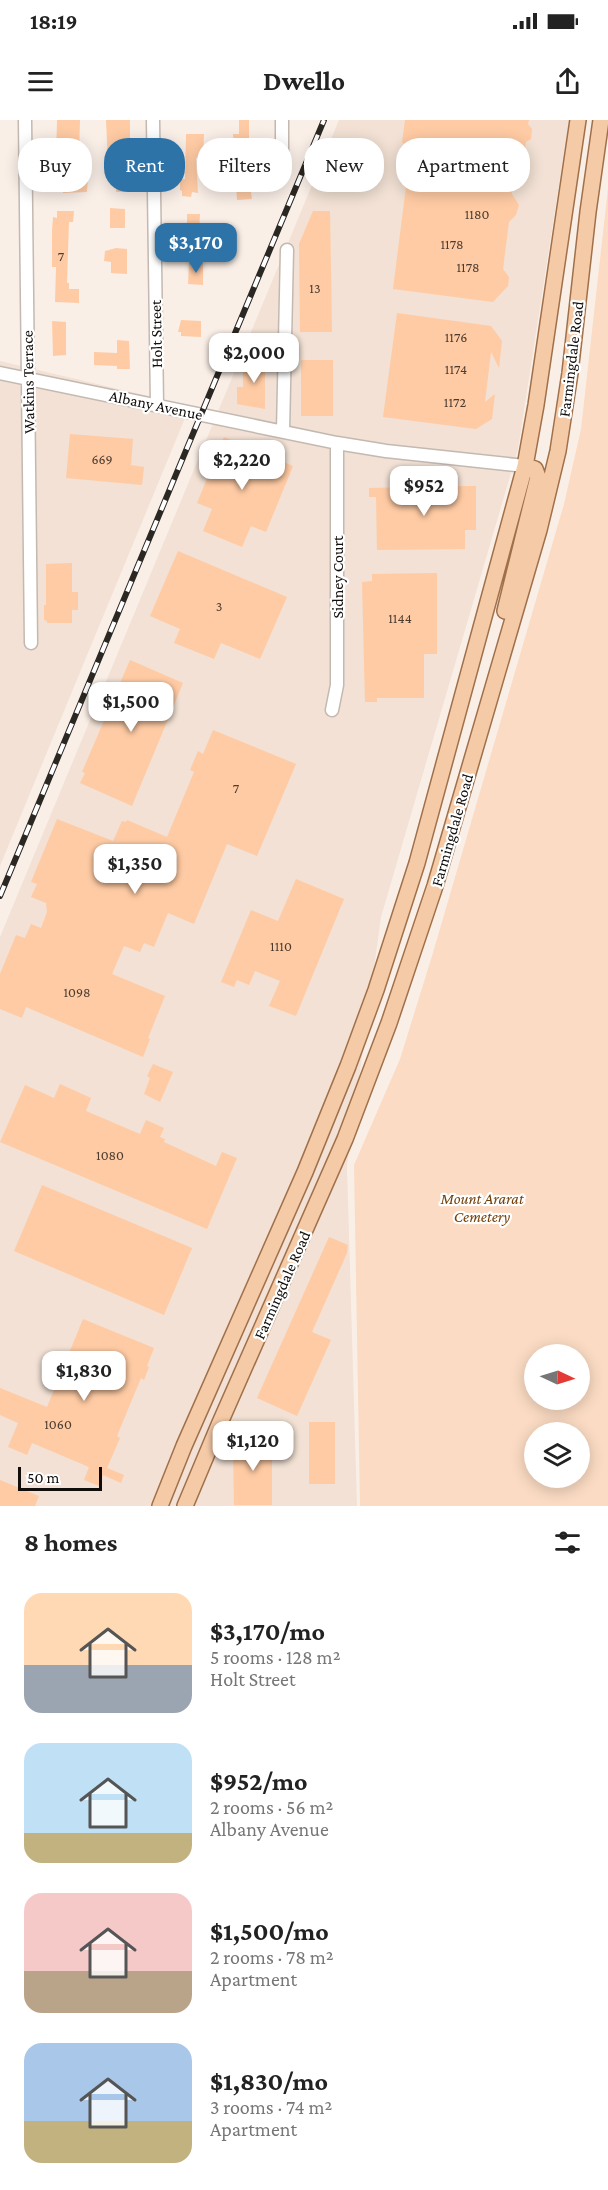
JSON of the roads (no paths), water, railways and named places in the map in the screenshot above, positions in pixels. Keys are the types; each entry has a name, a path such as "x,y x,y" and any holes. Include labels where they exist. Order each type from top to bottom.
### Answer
{"main road":[{"name":"Farmingdale Road","path":"160,1506 184,1446 305,1172 376,990 417,863 525,466 578,120"},
{"name":"Farmingdale Road","path":"185,1506 329,1177 376,1060 432,897 542,520 558,451 602,120"},
{"path":"499,665 501,631 538,477 535,469 525,466"}],"street":[{"name":"Watkins Terrace","path":"25,120 31,643"},
{"name":"Holt Street","path":"153,120 157,405"},
{"path":"282,120 282,138"},
{"path":"283,431 287,250"},
{"name":"Albany Avenue","path":"0,373 337,443 525,466"},
{"name":"Sidney Court","path":"332,710 337,685 337,443"}],"railway":[{"path":"0,896 324,120"}],"park label":[{"name":"Mount Ararat Cemetery","path":"482,1207"}]}
